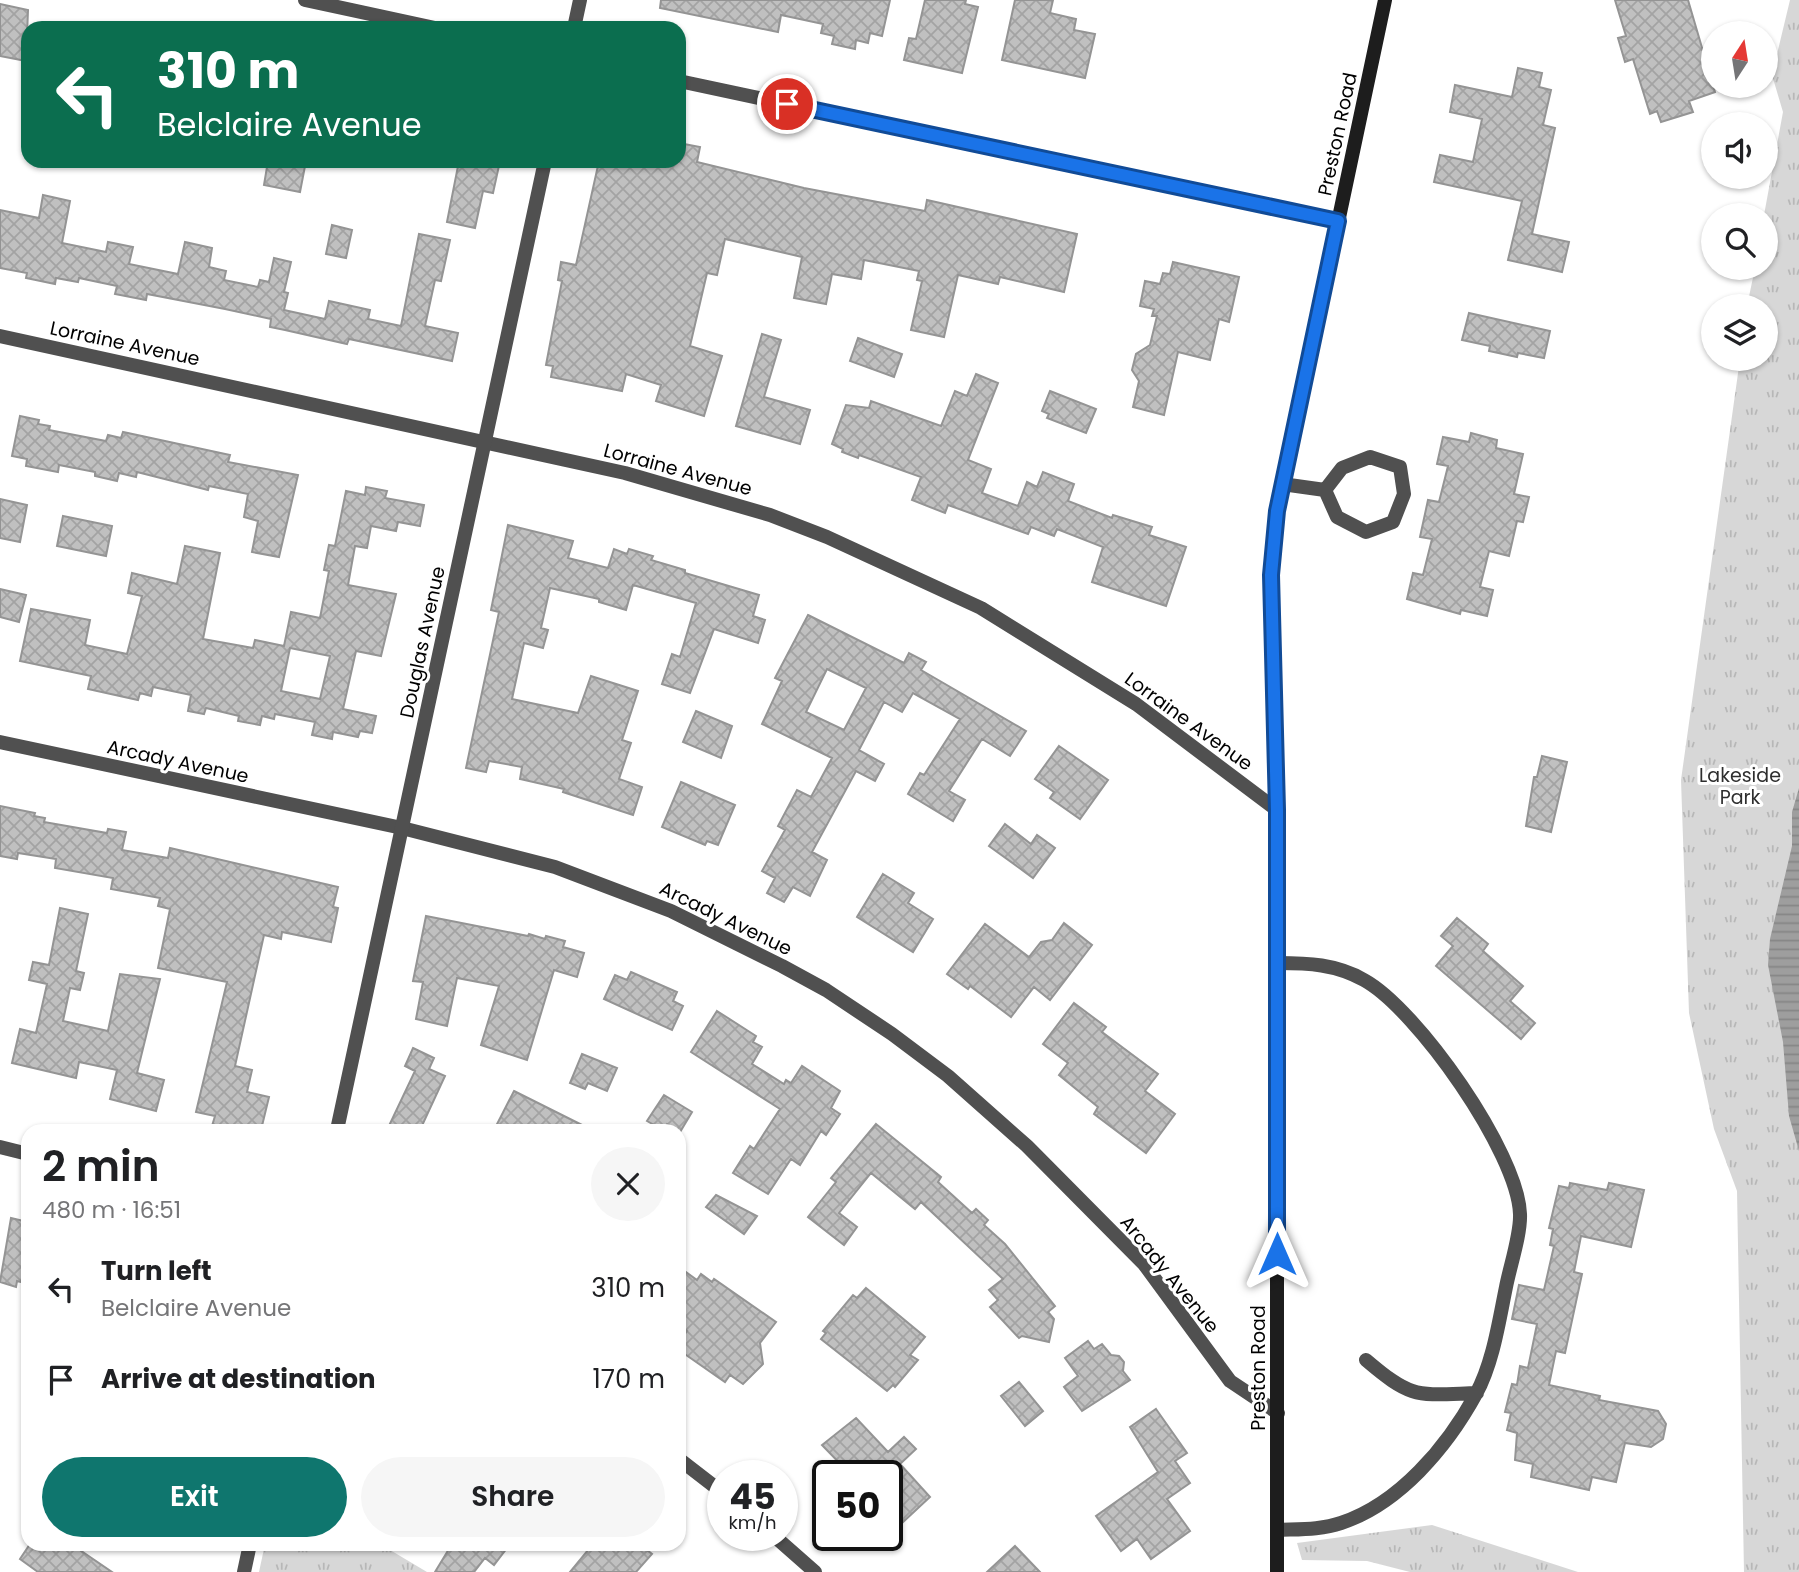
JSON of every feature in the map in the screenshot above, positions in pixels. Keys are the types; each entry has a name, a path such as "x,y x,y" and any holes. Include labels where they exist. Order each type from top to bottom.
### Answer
{"main road":[{"name":"Preston Road","path":"1277,1572 1277,810 1271,575 1282,484 1385,0"}],"street":[{"path":"305,0 402,21"},
{"path":"576,21 580,0"},
{"path":"686,82 1338,221"},
{"name":"Douglas Avenue","path":"338,1124 544,168"},
{"name":"Lorraine Avenue","path":"0,336 625,473 706,495 827,537 981,608 1063,656 1136,704 1277,810"},
{"path":"1370,457 1399,467 1404,494 1393,522 1366,532 1336,517 1325,490 1342,468 1370,457"},
{"path":"1282,484 1325,490"},
{"name":"Arcady Avenue","path":"0,742 402,828 555,867 609,885 726,936 826,990 948,1076 1027,1146 1144,1265 1230,1381 1278,1413"},
{"path":"1277,963 1322,963 1365,980 1410,1020 1457,1080 1494,1137 1520,1214 1499,1324 1477,1393 1442,1444 1390,1497 1364,1514 1338,1524 1277,1530"},
{"path":"0,1147 21,1152"},
{"path":"1366,1360 1398,1387 1421,1395 1477,1393"},
{"path":"686,1464 707,1481"},
{"path":"244,1572 248,1551"},
{"path":"791,1551 815,1572"}],"green space":[{"name":"Lakeside Park","path":"1790,0 1799,0 1799,1572 1744,1572 1737,1191 1714,1129 1689,1013 1681,780 1738,371 1778,371 1778,294 1750,294 1752,280 1778,280 1778,203 1766,203 1769,189 1778,189 1778,139 1783,112 1778,95 1778,50"},
{"path":"1432,1525 1578,1572 1410,1572 1367,1561 1302,1560 1297,1543"},
{"path":"264,1551 392,1551 427,1572 259,1572"}],"shaded area":[{"path":"1799,788 1799,1151 1789,1116 1783,1042 1768,965 1770,939 1792,846 1792,812"}],"building":[{"path":"661,0 890,0 882,36 870,33 868,43 856,40 855,49 832,44 834,36 821,33 823,24 781,15 778,32 660,8"},
{"path":"925,0 966,0 965,4 978,7 962,73 904,60 909,38 916,39"},
{"path":"1015,0 1053,0 1050,13 1076,19 1074,30 1095,34 1085,78 1002,60"},
{"path":"1615,0 1688,0 1701,44 1701,97 1689,101 1693,112 1661,122 1657,111 1650,114 1633,59 1625,62 1618,38 1626,36"},
{"path":"0,4 28,10 28,21 21,21 21,60 0,56"},
{"path":"1518,68 1542,73 1539,87 1551,90 1543,125 1555,128 1532,234 1569,242 1562,272 1508,260 1522,201 1434,182 1440,155 1473,162 1482,119 1450,112 1455,85 1512,97"},
{"path":"686,144 700,147 697,162 804,188 925,211 927,200 1077,234 1064,292 1000,277 998,284 958,275 944,337 911,330 922,281 917,280 919,271 864,260 861,279 832,274 826,304 794,298 802,257 725,239 717,275 707,273 690,346 722,356 704,416 656,401 661,385 626,374 622,391 551,377 553,366 546,365 562,281 558,280 561,262 576,265 597,168 686,168"},
{"path":"267,168 305,168 300,192 264,185"},
{"path":"458,168 498,168 493,193 483,191 475,228 447,222"},
{"path":"43,195 70,201 62,243 106,252 108,242 133,247 129,264 178,274 185,242 212,248 209,267 226,271 224,280 258,287 260,280 269,282 274,258 291,262 284,292 288,293 284,310 325,319 329,301 370,310 368,319 401,326 419,234 450,240 441,281 435,280 425,326 458,333 452,361 349,339 347,344 270,327 271,319 225,309 147,294 146,300 115,294 117,286 79,278 78,282 56,278 55,284 26,278 27,273 0,268 0,210 39,218"},
{"path":"332,225 352,230 346,258 326,254"},
{"path":"1173,262 1239,277 1229,322 1219,319 1210,360 1178,352 1164,415 1133,407 1139,381 1132,370 1136,354 1150,345 1157,316 1152,316 1154,309 1140,306 1145,281 1160,284 1163,273 1170,274"},
{"path":"1469,313 1550,331 1544,358 1518,353 1517,357 1489,351 1490,346 1462,340"},
{"path":"762,334 781,340 764,397 810,410 800,444 736,426"},
{"path":"858,338 902,354 894,377 850,361"},
{"path":"976,374 998,383 968,460 991,469 982,493 1018,506 1027,482 1037,487 1043,472 1074,484 1068,501 1112,518 1113,515 1152,527 1149,535 1186,547 1166,606 1092,582 1103,547 1057,529 1054,536 1031,527 1028,534 948,505 945,513 912,500 921,477 859,455 858,458 842,452 843,449 832,444 846,405 869,408 871,401 941,426 955,391 967,396"},
{"path":"1050,391 1096,409 1086,433 1047,418 1049,414 1042,411"},
{"path":"20,416 39,420 38,424 50,426 49,430 106,441 108,435 121,438 123,432 230,455 228,462 298,475 279,557 252,552 258,521 244,517 248,494 209,486 208,490 137,472 136,477 119,473 117,481 95,476 95,472 59,465 58,472 26,466 27,459 12,456"},
{"path":"1471,433 1497,440 1496,448 1523,454 1514,494 1529,497 1523,522 1517,521 1509,556 1489,551 1480,587 1493,590 1487,616 1461,610 1460,614 1407,599 1413,573 1423,575 1432,539 1420,537 1428,500 1439,502 1448,466 1437,464 1443,437 1469,442"},
{"path":"366,487 387,491 385,498 424,505 420,526 398,522 396,531 371,526 367,548 355,546 348,585 396,594 381,656 356,651 343,709 376,716 372,733 360,731 358,737 333,732 332,739 312,735 315,722 275,714 274,719 262,716 260,725 238,721 239,716 206,708 204,714 188,711 191,695 153,687 151,696 140,693 138,700 88,689 91,676 20,661 31,609 90,620 85,645 127,654 142,596 128,593 132,573 177,584 185,546 220,553 203,639 253,648 255,640 284,646 291,612 320,618 329,571 324,570 329,545 335,546 346,491 365,495","holes":["290,648 330,656 320,699 281,691"]},
{"path":"0,499 27,505 20,542 0,538"},
{"path":"63,516 112,526 106,556 57,546"},
{"path":"508,525 573,541 568,558 608,568 614,549 627,554 629,549 653,556 651,560 685,570 685,573 759,595 753,616 765,620 758,643 714,629 690,693 662,684 672,654 680,657 696,603 633,585 626,610 599,602 599,599 550,588 541,628 548,630 543,648 524,643 512,699 578,713 591,676 638,691 622,740 631,743 619,779 642,787 633,815 563,792 564,789 520,779 522,767 489,761 486,772 466,768 499,612 491,610"},
{"path":"0,589 26,595 19,622 0,617"},
{"path":"808,615 904,663 909,653 926,662 921,670 1026,731 1010,756 982,739 949,791 965,800 953,821 908,794 920,773 924,775 960,719 913,693 902,712 884,702 859,750 884,764 875,781 856,771 812,852 827,860 810,896 793,887 784,902 767,893 775,878 762,871 785,830 778,826 797,790 811,797 832,758 762,724 782,681 775,678","holes":["827,669 866,688 844,730 806,712"]},
{"path":"696,711 732,726 721,758 683,742"},
{"path":"1059,746 1108,780 1080,819 1050,798 1054,792 1035,779"},
{"path":"1542,756 1567,762 1551,832 1526,826 1534,777 1537,777"},
{"path":"681,782 735,805 718,845 707,841 705,845 662,827"},
{"path":"0,806 35,813 34,816 45,818 44,822 107,833 108,829 126,832 122,850 168,858 170,848 338,887 333,907 338,908 331,942 282,932 281,939 264,935 235,1066 252,1070 247,1092 269,1097 262,1124 213,1124 215,1116 196,1112 227,982 158,968 170,909 158,906 160,898 111,889 113,878 55,868 56,859 18,853 17,859 0,856"},
{"path":"1005,824 1031,844 1037,835 1055,848 1033,878 989,846"},
{"path":"883,874 914,893 908,903 933,919 913,952 857,917"},
{"path":"60,908 88,914 76,971 84,973 80,990 70,988 63,1021 108,1031 120,974 160,979 137,1073 164,1080 156,1111 110,1099 117,1070 79,1062 76,1078 12,1063 20,1029 36,1033 47,984 29,980 33,962 49,965"},
{"path":"426,916 545,939 546,936 565,941 563,947 584,953 577,977 554,970 527,1060 481,1045 499,986 457,978 447,1026 416,1019 423,982 413,981"},
{"path":"1457,918 1488,944 1483,951 1523,986 1510,1001 1535,1023 1521,1039 1436,966 1453,946 1441,936"},
{"path":"1064,923 1092,945 1050,1000 1034,987 1011,1017 970,986 968,989 947,974 985,924 1029,957 1041,942 1052,940"},
{"path":"631,972 677,992 673,1001 683,1006 672,1030 604,999 615,975 627,980"},
{"path":"1074,1003 1106,1027 1102,1032 1158,1074 1145,1091 1175,1114 1146,1153 1094,1114 1098,1107 1059,1075 1068,1063 1043,1044"},
{"path":"717,1011 756,1036 753,1042 762,1047 752,1064 784,1084 786,1080 791,1083 802,1066 840,1091 831,1108 840,1114 826,1135 821,1131 800,1165 791,1159 768,1194 733,1173 750,1146 754,1149 780,1109 691,1052"},
{"path":"413,1048 434,1058 429,1069 445,1076 423,1124 390,1124 415,1071 405,1066"},
{"path":"582,1054 617,1068 607,1091 588,1083 585,1089 570,1083"},
{"path":"514,1091 580,1124 497,1124"},
{"path":"664,1095 692,1112 685,1124 652,1124 647,1121"},
{"path":"876,1124 941,1177 938,1182 972,1213 976,1209 988,1220 984,1225 1005,1244 1055,1306 1048,1312 1054,1319 1049,1342 1022,1336 1019,1338 990,1307 998,1300 989,1290 1003,1279 921,1202 915,1209 871,1173 839,1213 857,1227 844,1245 808,1217 836,1182 831,1178"},
{"path":"1570,1183 1607,1190 1609,1183 1644,1190 1631,1247 1581,1236 1574,1272 1582,1274 1565,1353 1556,1351 1549,1385 1600,1396 1599,1400 1658,1411 1666,1424 1663,1439 1651,1447 1625,1443 1616,1482 1592,1477 1589,1490 1531,1477 1533,1464 1515,1460 1517,1433 1507,1430 1511,1413 1505,1412 1512,1384 1517,1385 1520,1366 1528,1368 1537,1324 1512,1319 1519,1285 1544,1290 1554,1246 1550,1245 1553,1229 1549,1228 1559,1186 1569,1188"},
{"path":"716,1195 757,1216 744,1234 706,1207"},
{"path":"11,1218 21,1220 21,1282 17,1281 16,1287 0,1282"},
{"path":"686,1272 697,1280 701,1274 712,1282 714,1279 776,1322 760,1343 763,1364 743,1384 730,1375 725,1382 686,1355"},
{"path":"866,1288 925,1337 910,1355 918,1360 895,1387 893,1385 887,1391 821,1339 826,1333 823,1331 853,1295 857,1298"},
{"path":"1088,1341 1094,1349 1102,1344 1111,1355 1119,1356 1124,1362 1123,1371 1130,1380 1082,1411 1064,1387 1078,1376 1065,1358"},
{"path":"1019,1382 1043,1411 1025,1426 1001,1396"},
{"path":"1156,1409 1187,1453 1175,1461 1190,1483 1167,1499 1190,1531 1151,1559 1137,1539 1121,1551 1096,1516 1158,1472 1130,1427"},
{"path":"856,1418 888,1452 904,1437 916,1449 903,1461 836,1460 822,1445"},
{"path":"903,1467 930,1497 903,1522"},
{"path":"1015,1546 1040,1572 987,1572"},
{"path":"25,1551 81,1551 112,1572 38,1572 20,1559"},
{"path":"448,1551 505,1551 494,1565 485,1558 474,1572 435,1572"},
{"path":"587,1551 648,1551 652,1554 636,1572 570,1572"}],"route":[{"path":"787,104 1338,221 1277,511 1271,575 1277,810 1277,1254"}]}
